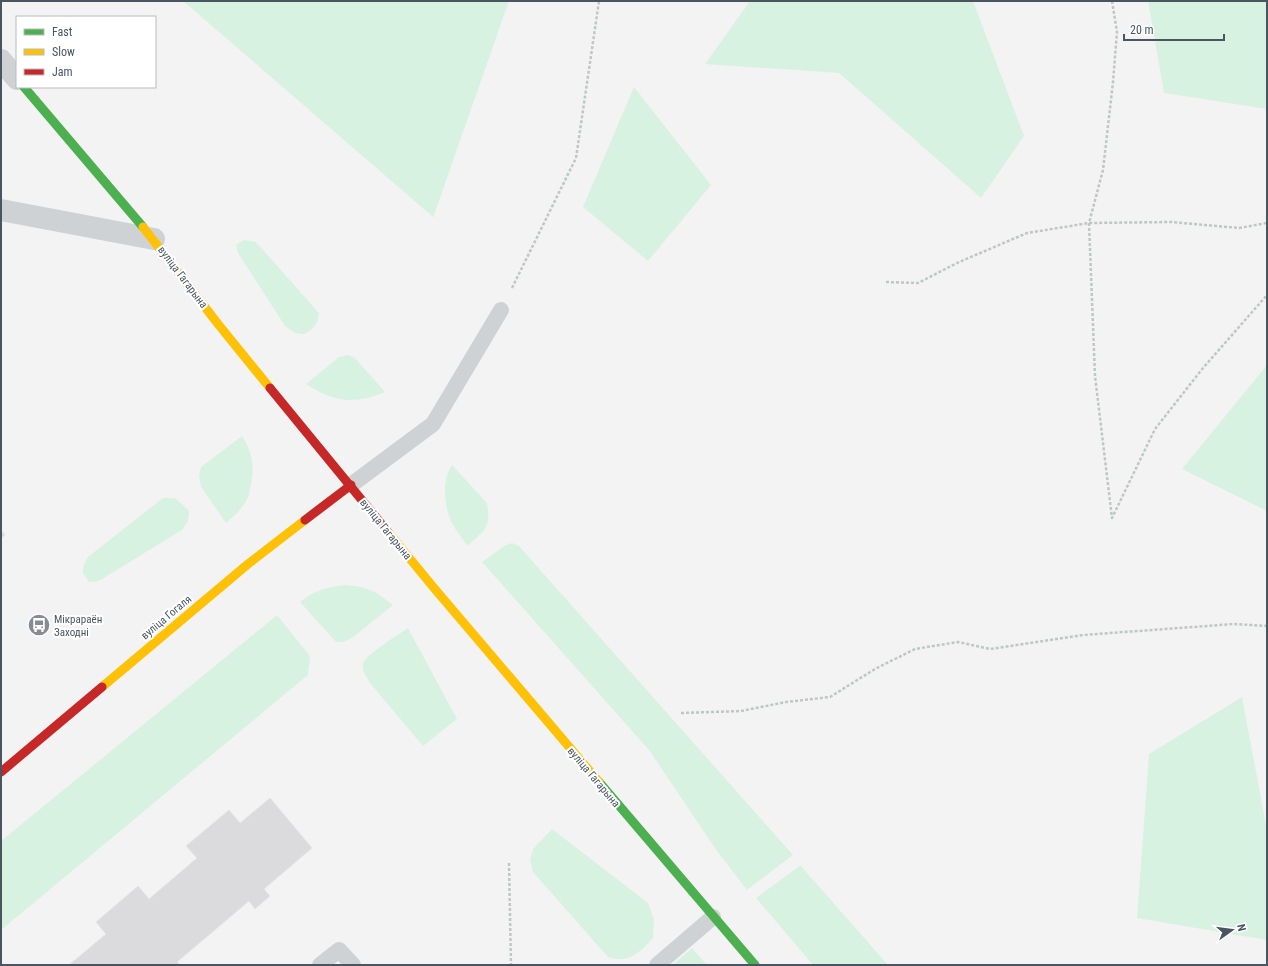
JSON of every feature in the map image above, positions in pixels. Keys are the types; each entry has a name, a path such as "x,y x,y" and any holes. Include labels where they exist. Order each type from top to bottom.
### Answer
{"main road":[{"name":"вуліца Гагарына","path":"25,88 154,238 218,324 434,588 755,965"},
{"name":"вуліца Гогаля","path":"1,772 248,564 351,485"}],"street":[{"path":"1,60 16,78"},
{"path":"1,210 154,238"}],"lane":[{"path":"351,485 433,424 501,310"},
{"path":"657,965 713,917"},
{"path":"320,965 339,950 352,965"}],"path":[{"path":"501,310 576,158 599,1"},
{"path":"1112,1 1117,32 1113,82 1103,170 1089,223 1095,376 1112,518 1155,429 1203,368 1267,295"},
{"path":"886,282 918,283 957,263 1027,233 1089,223 1171,222 1239,228 1267,223"},
{"path":"681,713 741,711 786,702 830,697 875,669 915,649 958,642 990,649 1083,635 1234,624 1267,626"},
{"path":"509,863 511,965"}],"green space":[{"path":"183,1 509,1 433,218 433,217"},
{"path":"750,1 973,1 1024,136 981,198 839,73 705,64"},
{"path":"1148,1 1267,1 1267,109 1164,93"},
{"path":"634,87 711,185 648,261 583,207"},
{"path":"244,240 256,242 319,313 315,326 310,330 304,334 295,333 285,326 238,253 236,245"},
{"path":"348,355 355,358 385,392 363,399 344,400 326,395 306,384 339,357"},
{"path":"1267,365 1267,511 1182,469"},
{"path":"242,436 250,453 253,465 250,490 244,504 226,523 201,487 199,476 201,467"},
{"path":"452,465 487,503 488,518 486,528 467,546 453,525 446,503 446,479"},
{"path":"163,498 175,498 189,511 188,521 182,530 102,579 95,582 89,582 83,573 84,564 88,557"},
{"path":"512,543 519,546 793,855 747,890 717,851 649,750 482,562 504,546"},
{"path":"344,585 370,590 393,605 352,638 343,642 336,642 300,602 320,590"},
{"path":"277,615 310,656 308,675 1,930 1,841"},
{"path":"408,628 457,719 423,746 370,683 363,669 363,663 370,655"},
{"path":"1242,697 1267,830 1267,940 1137,918 1149,754"},
{"path":"552,829 648,903 654,920 653,938 633,956 622,959 608,957 533,872 530,860 533,849"},
{"path":"801,865 888,965 813,965 756,898"},
{"path":"692,948 707,965 674,965 675,963"}],"building":[{"path":"1,530 5,535 1,538"},
{"path":"270,798 312,848 264,889 270,896 255,909 249,901 177,962 180,965 69,965 106,934 96,922 138,886 149,899 197,858 186,846 229,810 240,823"}],"traffic: fast":[{"path":"25,88 143,227"},
{"path":"599,782 755,965"}],"traffic: slow":[{"path":"143,227 270,388"},
{"path":"102,687 248,564 305,520"},
{"path":"388,532 599,782"}],"traffic: jam":[{"path":"270,388 388,532"},
{"path":"305,520 351,485"},
{"path":"1,772 102,687"}],"place":[{"name":"Мікрараён Заходні","path":"39,625"}]}
